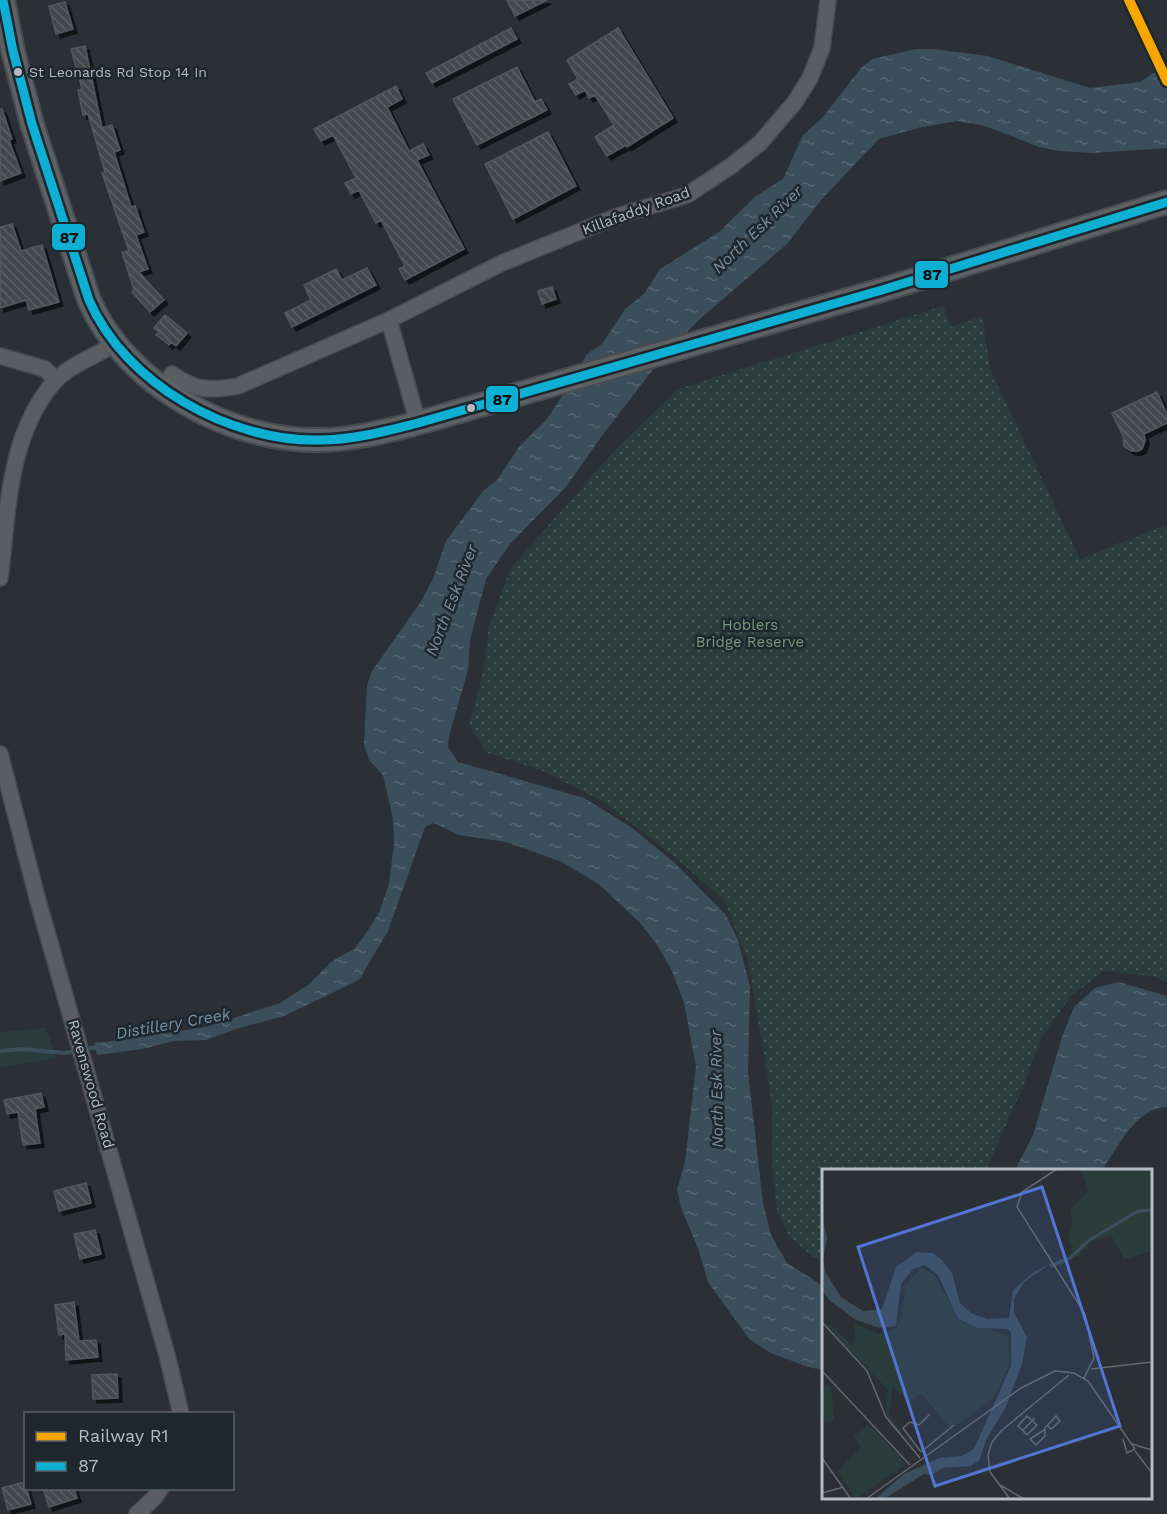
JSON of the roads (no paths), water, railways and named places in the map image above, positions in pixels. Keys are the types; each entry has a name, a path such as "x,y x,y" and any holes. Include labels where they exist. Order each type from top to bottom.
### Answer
{"highway":[{"path":"3,0 13,51 32,124 97,318 114,344 143,374 189,405 218,418 269,435 318,440 375,434 418,423 882,290 1167,202"}],"street":[{"name":"Killafaddy Road","path":"172,374 185,383 202,388 217,389 238,386 389,320 502,263 618,216 687,195 759,143 795,102 810,78 822,48 828,0"},
{"path":"389,320 418,423"},
{"path":"0,578 14,464 33,414 56,380 67,371 114,344"},
{"path":"0,356 45,369 56,380"},
{"name":"Ravenswood Road","path":"0,754 167,1355 181,1412"},
{"path":"137,1514 160,1490"}],"water":[{"name":"North Esk River","path":"916,49 988,56 1090,88 1140,82 1153,73 1167,69 1167,148 1092,153 1059,151 1039,147 985,126 958,121 922,127 879,139 822,199 787,244 701,318 665,354 566,487 510,544 486,579 470,640 468,670 448,747 458,762 584,798 631,827 676,864 726,915 738,940 750,987 748,1072 763,1203 771,1235 787,1263 822,1285 822,1370 771,1353 749,1339 708,1282 698,1248 681,1208 677,1189 685,1162 696,1066 684,1003 672,971 656,943 640,923 600,885 562,862 506,842 459,835 434,823 425,827 388,931 359,980 284,1016 206,1040 174,1041 142,1049 97,1055 94,1043 206,1027 280,1003 308,985 332,961 354,949 362,939 379,913 389,884 394,843 393,819 383,775 369,760 364,745 367,685 372,671 420,603 433,579 446,541 483,491 497,480 519,447 547,419 587,354 602,344 625,309 644,294 660,269 719,232 756,196 783,179 803,135 822,118 861,68 872,59"},
{"path":"1119,982 1167,996 1167,1107 1146,1114 1137,1122 1128,1131 1103,1169 1016,1169 1033,1135 1062,1037 1074,1007 1095,988"}],"waterway":[{"name":"Distillery Creek","path":"84,1049 100,1047"},
{"name":"Distillery Creek","path":"0,1051 21,1049 65,1053 77,1051"}],"rail line":[{"name":"R1","path":"1129,0 1167,81"}],"place":[{"name":"St Leonards Rd Stop 14 In","path":"18,72"}],"park label":[{"name":"Hoblers Bridge Reserve","path":"750,634"}]}
